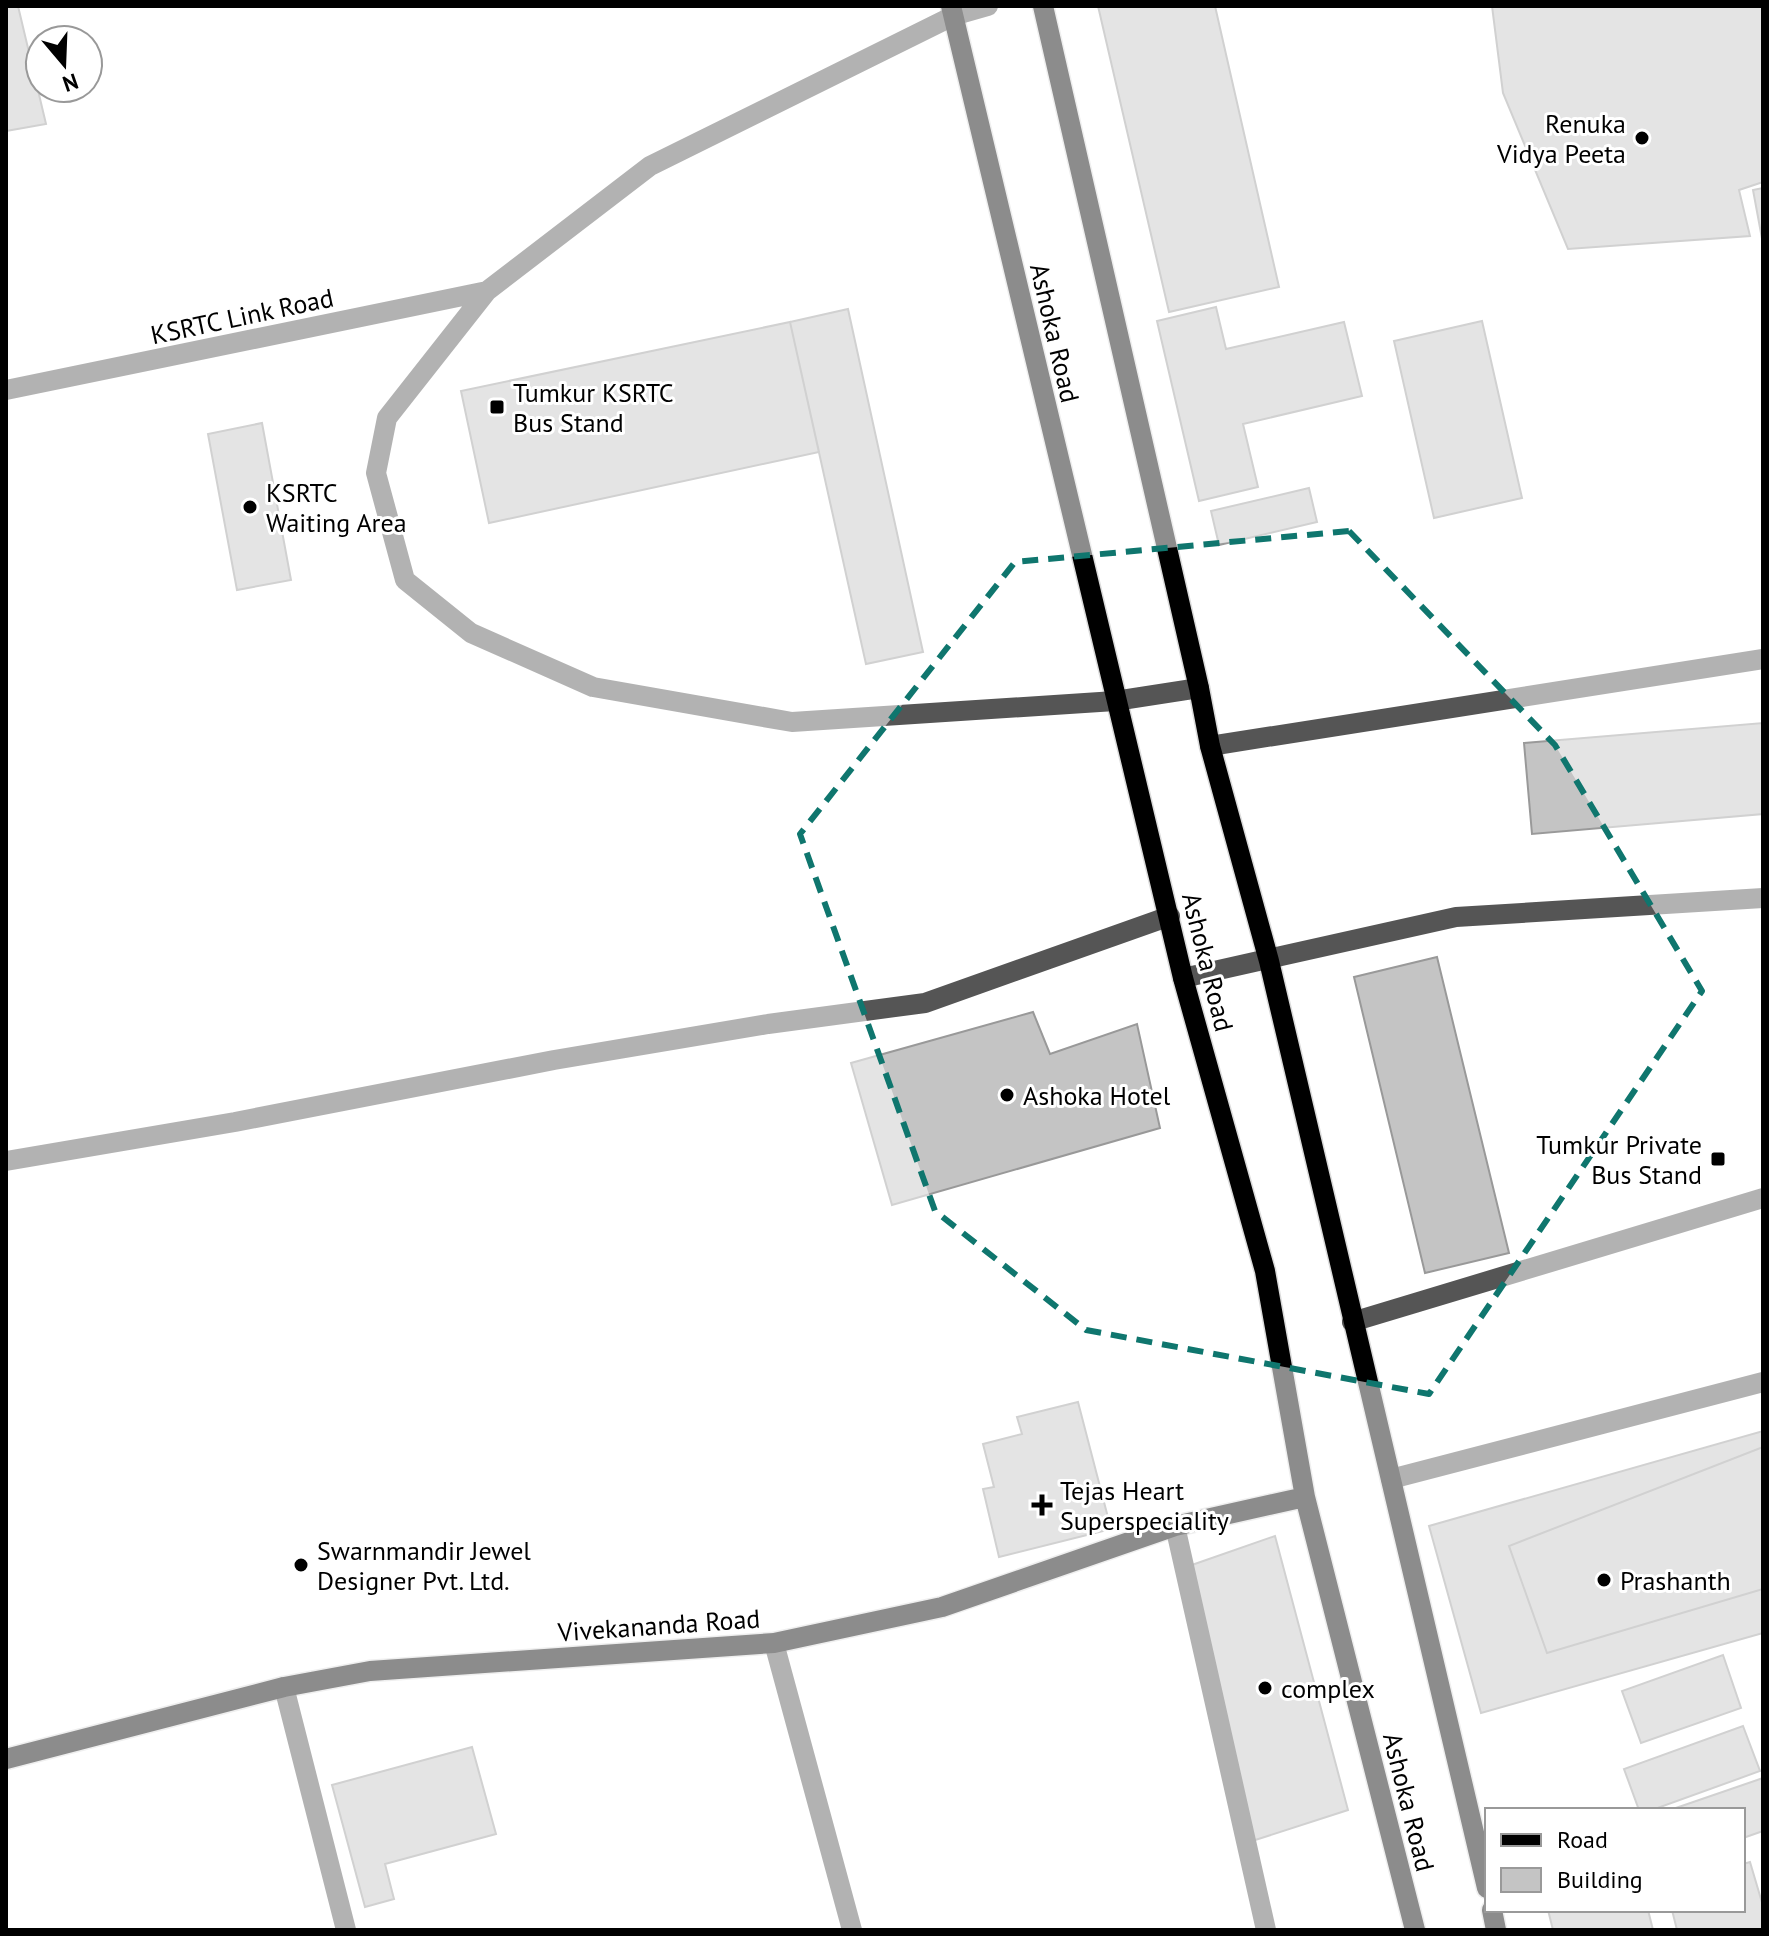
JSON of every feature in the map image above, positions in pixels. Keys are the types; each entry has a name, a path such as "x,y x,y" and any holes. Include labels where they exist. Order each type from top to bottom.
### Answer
{"main road":[{"path":"1043,6 1210,746 1269,961 1485,1879"},
{"name":"Ashoka Road","path":"952,11 1183,978 1265,1271 1305,1497 1415,1930"},
{"name":"Vivekananda Road","path":"6,1759 284,1687 370,1671 774,1643 942,1607 1175,1526 1305,1497"}],"street":[{"path":"988,6 952,11 650,166 487,291 387,418 376,473 405,580 471,633 593,687 792,722 1115,701 1199,688"},
{"name":"KSRTC Link Road","path":"6,390 487,291"},
{"path":"1210,746 1763,659"},
{"path":"1183,978 1456,917 1763,898"},
{"path":"6,1161 250,1119 554,1060 768,1024 925,1003 1170,916"},
{"path":"1352,1322 1763,1198"},
{"path":"1391,1479 1763,1382"},
{"path":"1175,1526 1266,1930"},
{"path":"774,1643 852,1930"},
{"path":"284,1687 346,1930"}],"highlighted area":[{"path":"1349,531 1555,745 1702,991 1429,1394 1086,1330 935,1211 800,834 1015,562"}],"building":[{"path":"6,6 18,6 24,31 24,104 41,104 46,124 6,131"},
{"path":"1098,6 1215,6 1279,287 1169,312"},
{"name":"Renuka Vidya Peeta","path":"1492,6 1763,6 1763,182 1739,190 1750,236 1568,249 1503,93"},
{"path":"1763,188 1763,244 1753,190"},
{"path":"1216,307 1226,349 1344,322 1362,396 1243,424 1258,487 1199,501 1157,321"},
{"path":"848,309 923,652 866,664 790,322"},
{"path":"1482,321 1522,498 1434,518 1394,341"},
{"path":"790,322 819,452 489,523 461,391"},
{"name":"KSRTC Waiting Area","path":"262,423 291,580 237,590 208,434"},
{"path":"1309,488 1317,522 1219,545 1211,511"},
{"path":"1763,723 1763,814 1532,834 1524,743"},
{"path":"1437,957 1509,1253 1425,1273 1354,977"},
{"name":"Ashoka Hotel","path":"1033,1012 1050,1054 1137,1024 1160,1128 892,1205 851,1063"},
{"path":"1078,1402 1111,1529 999,1557 983,1489 994,1487 983,1444 1022,1434 1017,1417"},
{"name":"Prashanth","path":"1763,1431 1763,1633 1481,1713 1429,1526"},
{"path":"1763,1447 1763,1589 1547,1653 1509,1546"},
{"name":"complex","path":"1275,1536 1348,1810 1246,1843 1189,1566"},
{"path":"1723,1655 1741,1708 1641,1743 1622,1691"},
{"path":"1743,1726 1760,1771 1658,1808 1638,1808 1624,1769"},
{"path":"472,1747 496,1834 385,1864 394,1899 365,1907 332,1785"},
{"path":"1763,1778 1763,1831 1745,1837 1745,1808 1676,1808"},
{"path":"1750,1862 1763,1906 1763,1930 1677,1930 1672,1912 1745,1912 1745,1863"},
{"path":"1548,1912 1648,1912 1653,1930 1553,1930"}],"place":[{"name":"Renuka Vidya Peeta","path":"1642,138"},
{"name":"Tumkur KSRTC Bus Stand","path":"497,407"},
{"name":"KSRTC Waiting Area","path":"250,507"},
{"name":"Ashoka Hotel","path":"1007,1095"},
{"name":"Tumkur Private Bus Stand","path":"1718,1159"},
{"name":"Tejas Heart Superspeciality","path":"1042,1505"},
{"name":"Swarnmandir Jewel Designer Pvt. Ltd.","path":"301,1565"},
{"name":"Prashanth","path":"1604,1580"},
{"name":"complex","path":"1265,1688"}]}
